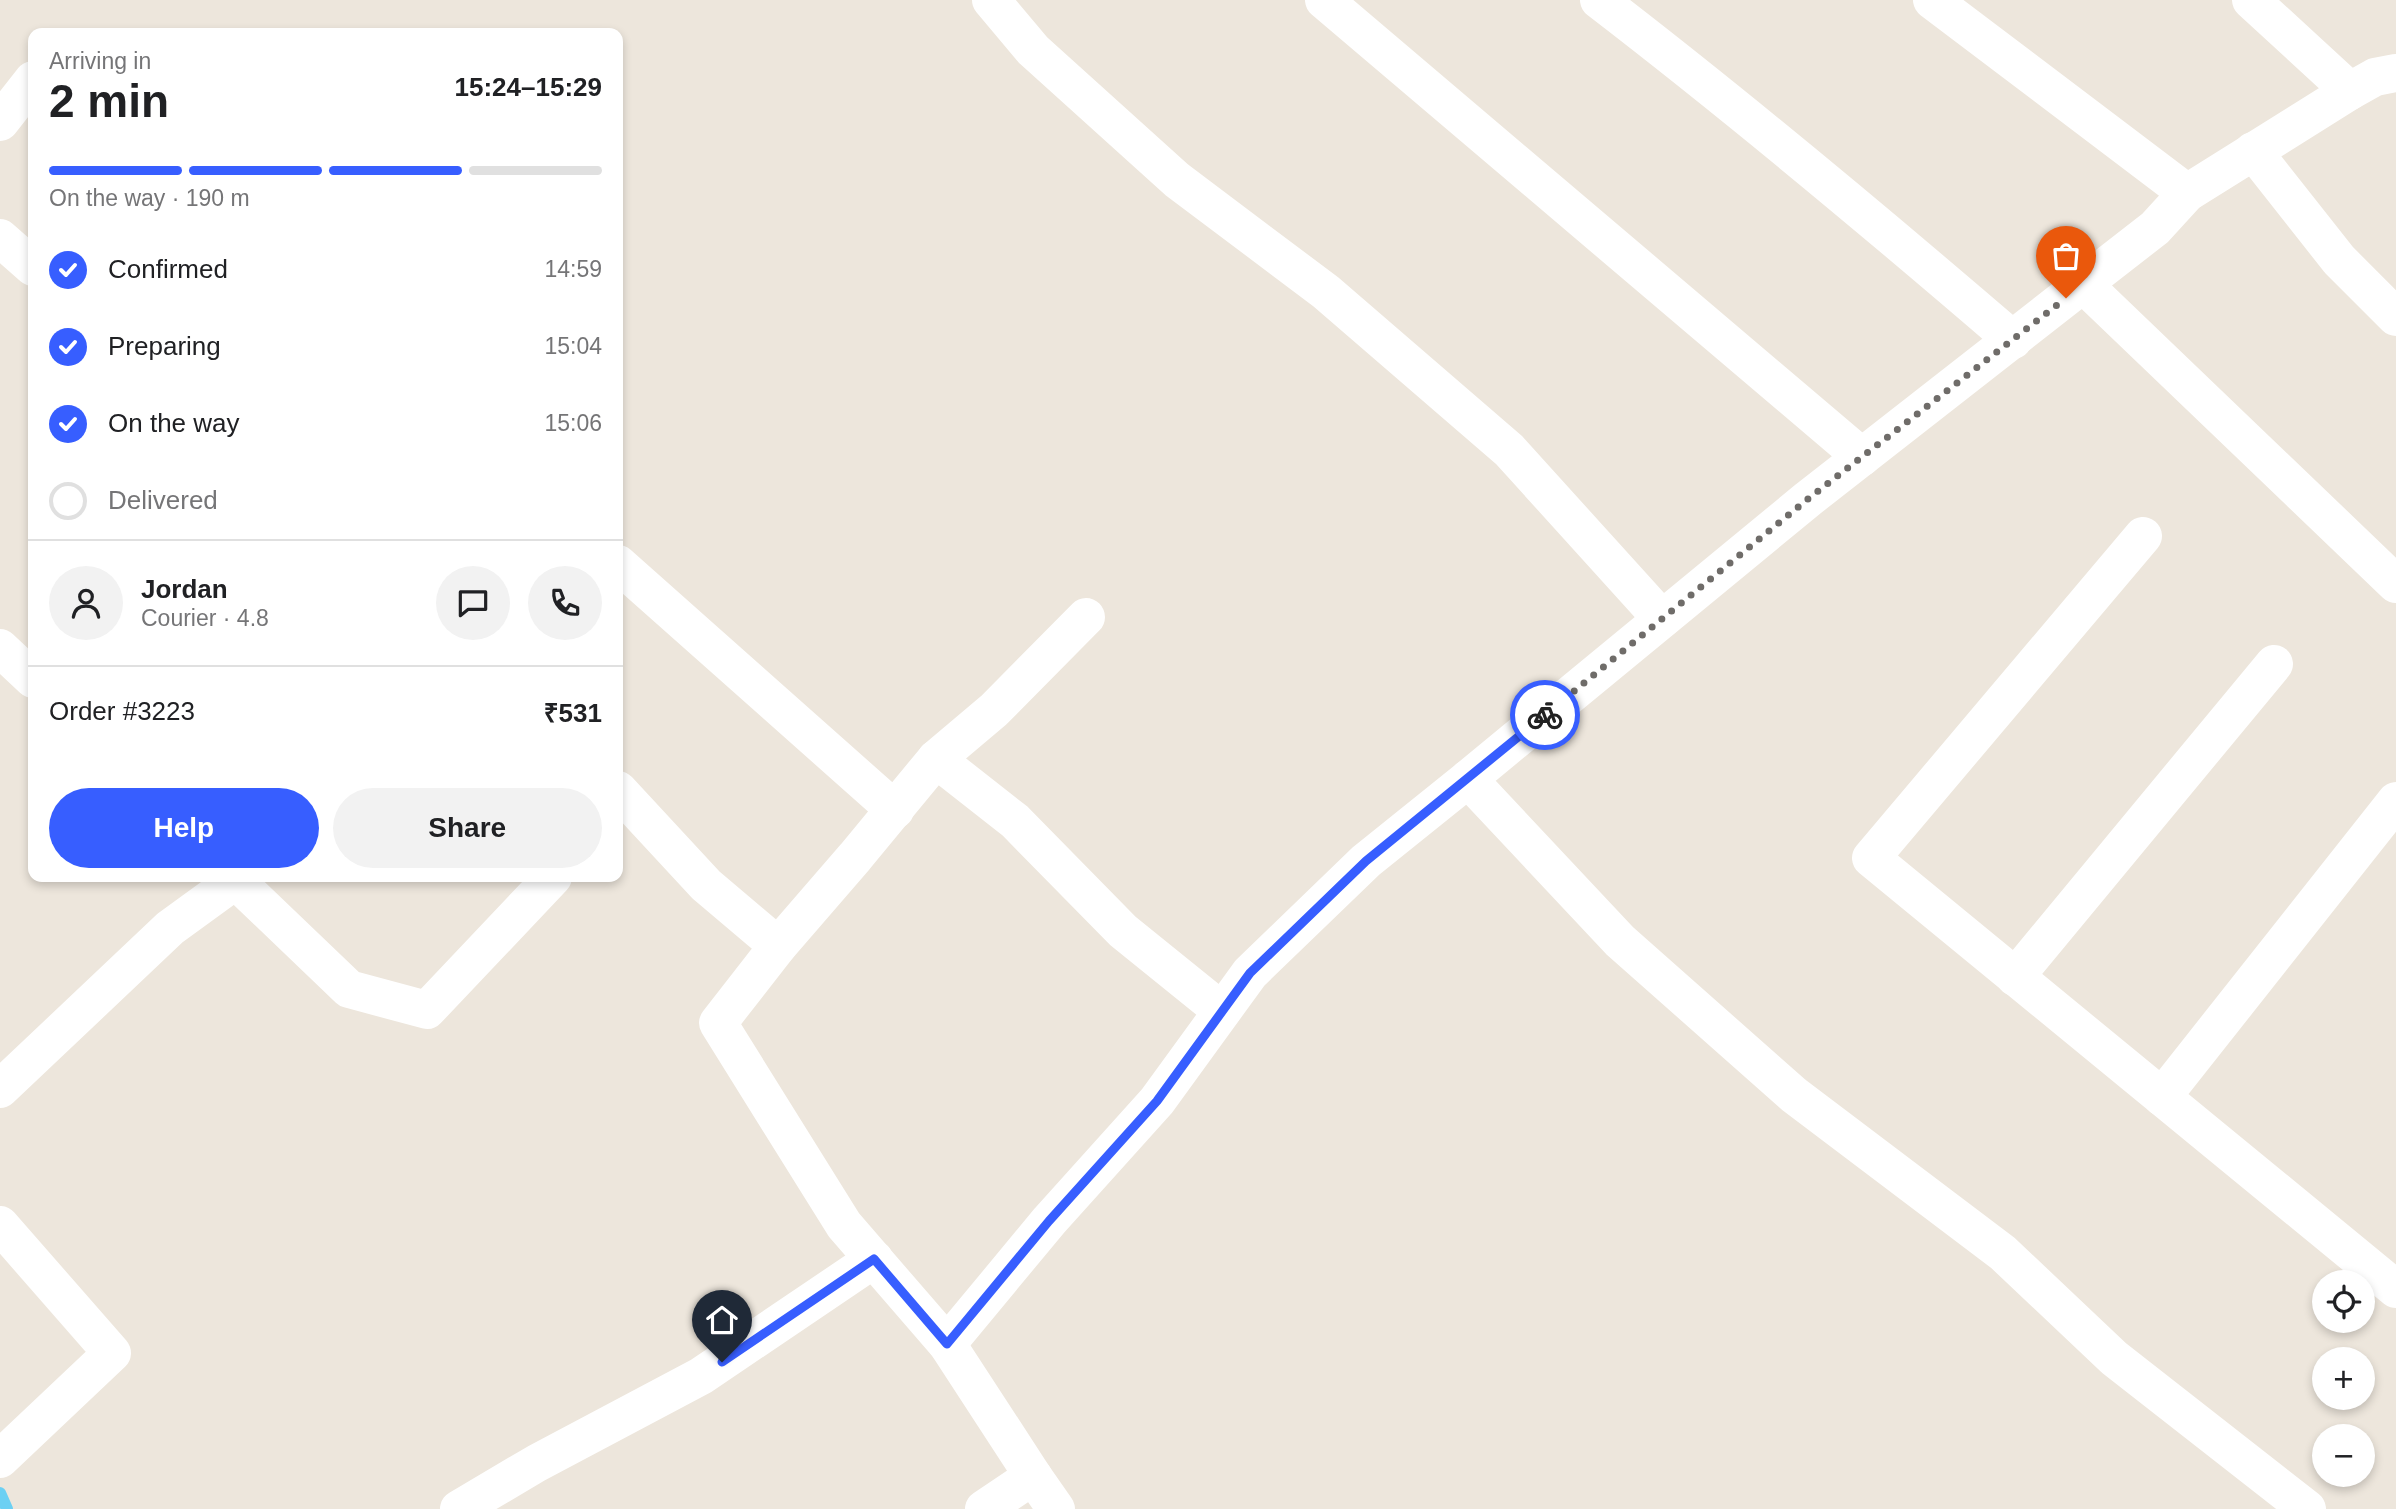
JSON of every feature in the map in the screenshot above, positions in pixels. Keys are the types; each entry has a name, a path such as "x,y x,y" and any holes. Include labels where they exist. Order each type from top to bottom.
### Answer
{"street":[{"path":"991,0 1033,50 1177,180 1326,292 1509,450 1662,619"},
{"path":"1324,0 1862,457"},
{"path":"1599,0 1716,90 2013,340"},
{"path":"1932,0 2187,193"},
{"path":"2251,0 2350,91"},
{"path":"947,1344 1049,1221 1157,1101 1250,973 1366,861 1862,457 2155,228 2187,193 2350,91 2375,77 2396,73"},
{"path":"0,122 28,86"},
{"path":"2253,151 2339,260 2396,317"},
{"path":"0,238 28,263"},
{"path":"2083,284 2396,584"},
{"path":"2143,536 1871,858 2396,1289"},
{"path":"623,568 895,810"},
{"path":"1056,1509 947,1344 844,1224 718,1023 778,946 936,759 994,710 1086,617"},
{"path":"0,648 28,674"},
{"path":"2015,977 2274,664"},
{"path":"936,759 1015,821 1123,931 1222,1011"},
{"path":"1468,779 1620,941 1794,1095 2003,1252 2114,1358 2307,1509"},
{"path":"623,797 706,885 778,946"},
{"path":"2162,1097 2396,801"},
{"path":"0,1089 170,928 229,882"},
{"path":"238,882 349,989 427,1010 548,882"},
{"path":"0,1224 112,1353 0,1459"},
{"path":"459,1509 537,1463 701,1376 874,1259"},
{"path":"984,1509 1033,1476"}],"waterway":[{"path":"0,1493 7,1509"}],"way so far":[{"path":"1545,715 1808,499 2066,298"}],"route":[{"path":"722,1362 874,1259 947,1344 1049,1221 1157,1101 1250,973 1366,861 1545,715"}]}
